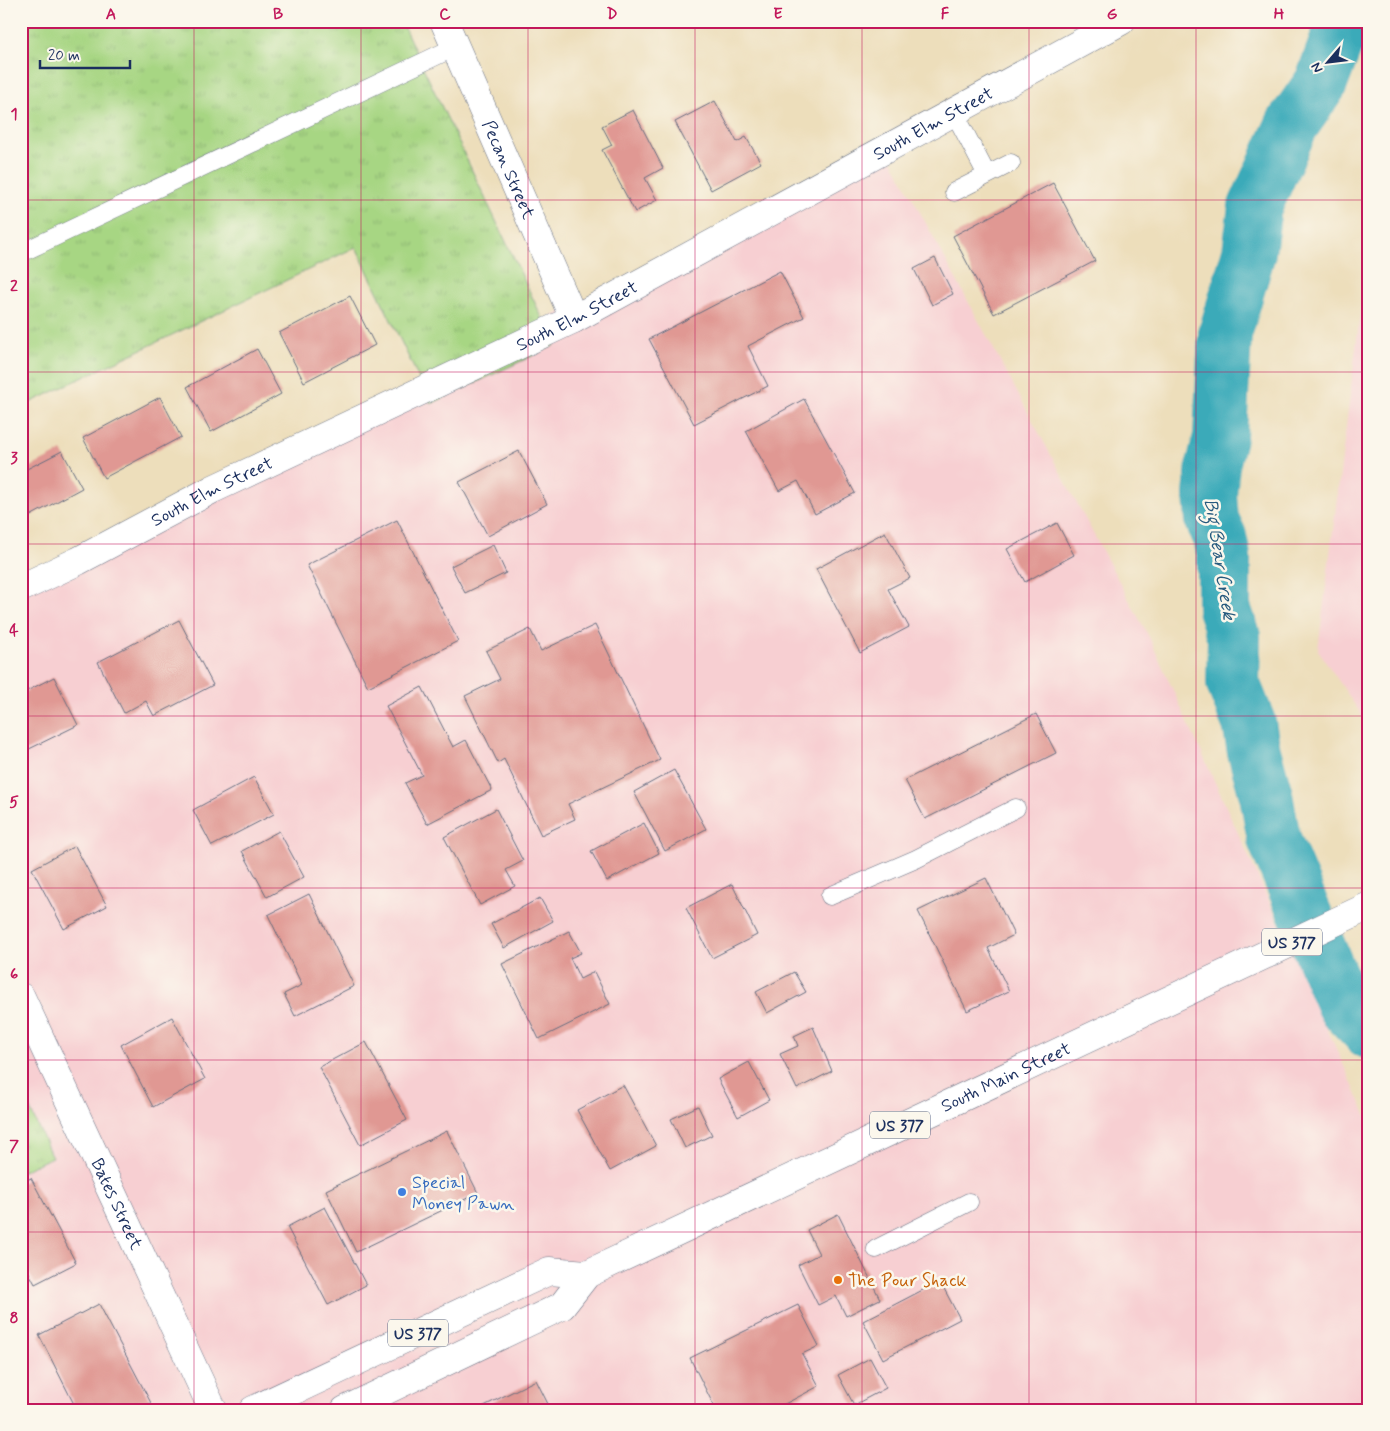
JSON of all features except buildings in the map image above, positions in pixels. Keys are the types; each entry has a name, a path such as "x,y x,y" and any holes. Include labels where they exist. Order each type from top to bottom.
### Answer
{"street":[{"name":"Pecan Street","path":"444,21 574,319"},
{"name":"South Elm Street","path":"21,588 78,561 214,489 574,319 954,112 1110,24"},
{"name":"South Main Street","path":"345,1410 562,1306 587,1274 1369,906"},
{"name":"Bates Street","path":"21,997 213,1410"},
{"name":"South Main Street","path":"253,1410 549,1271 587,1274"}],"lane":[{"path":"21,253 455,47"},
{"path":"954,112 986,175"},
{"path":"954,192 1010,163"},
{"path":"830,896 916,859 1016,808"},
{"path":"876,1248 969,1202"}],"shaded area":[{"path":"886,149 1149,637 1369,1121 1369,1410 21,1410 21,582"},
{"path":"1369,243 1369,726 1318,650"}],"green space":[{"path":"21,21 401,21 555,345 431,404 356,247 21,407"},
{"path":"21,1090 52,1157 21,1172"}],"waterway":[{"name":"Big Bear Creek","path":"1344,21 1321,83 1292,125 1255,207 1249,252 1225,334 1220,437 1213,465 1210,494 1212,520 1220,537 1224,557 1224,608 1234,637 1233,683 1249,723 1274,839 1343,1005 1369,1032"}],"place":[{"name":"Special Money Pawn","path":"402,1192"},
{"name":"The Pour Shack","path":"838,1280"}]}
